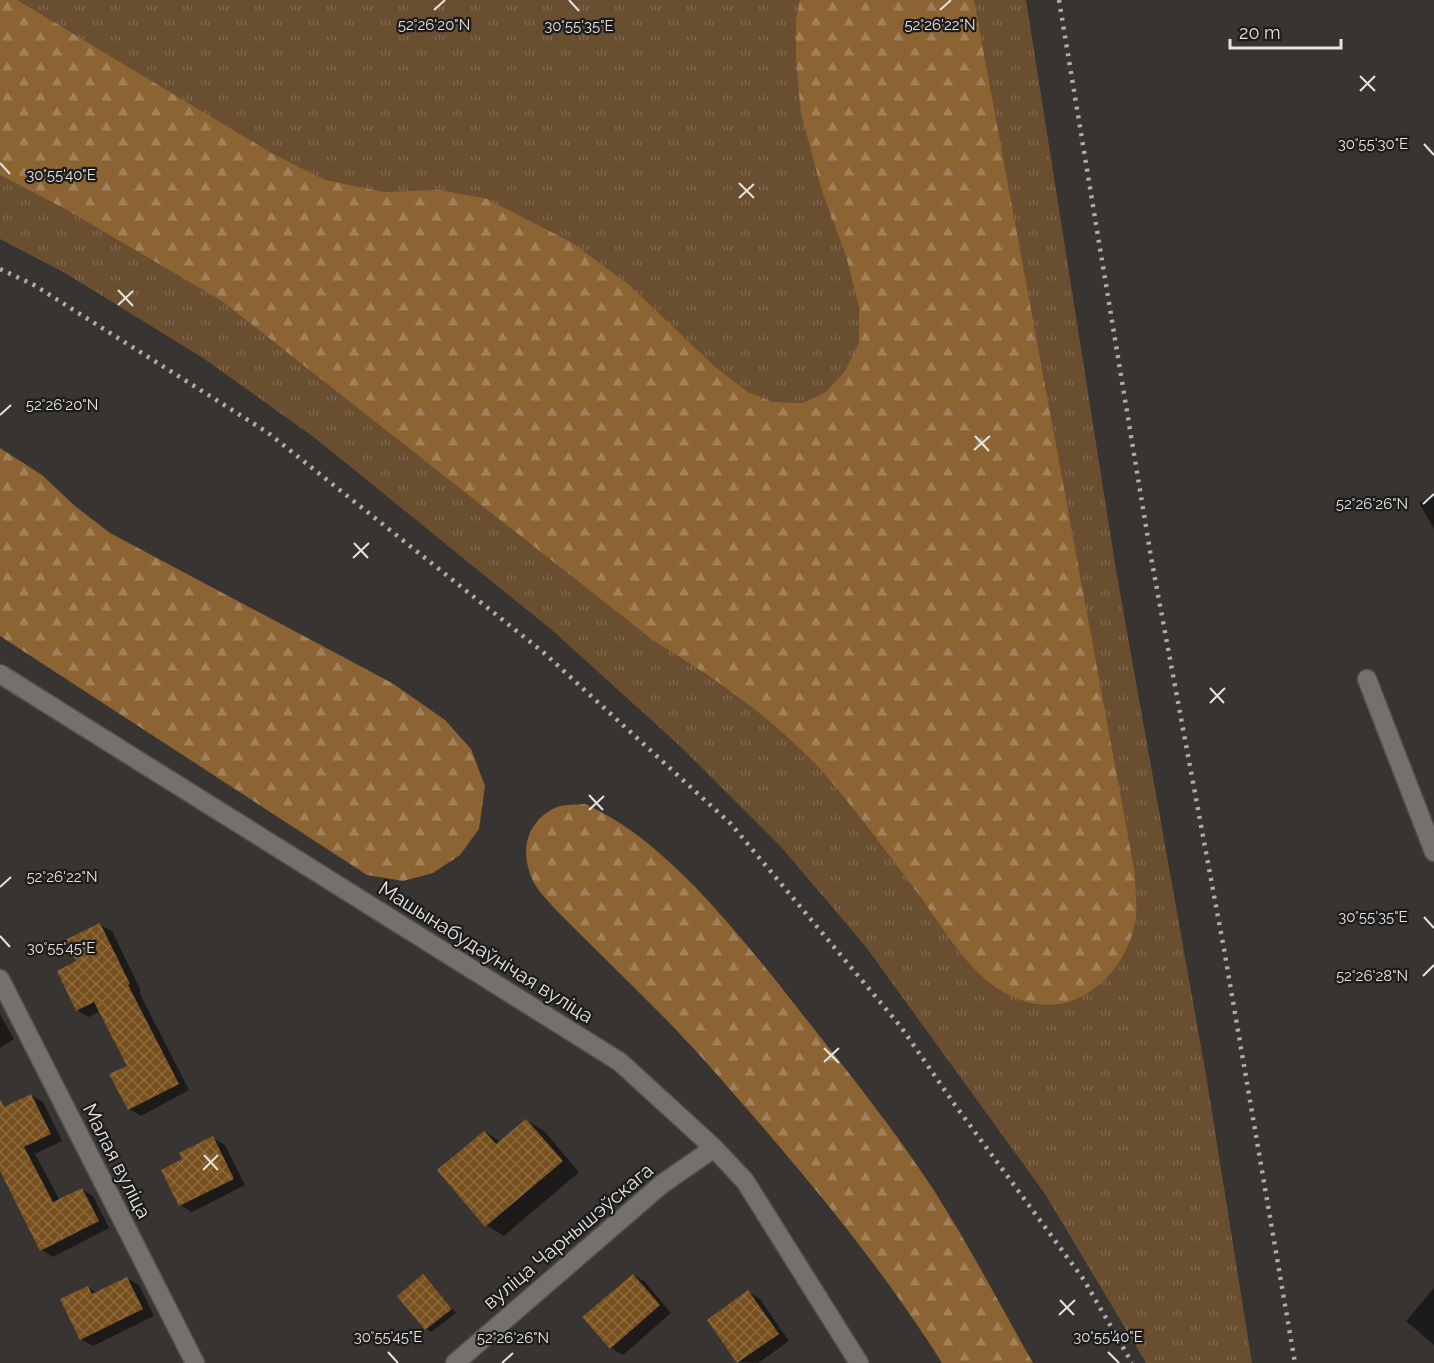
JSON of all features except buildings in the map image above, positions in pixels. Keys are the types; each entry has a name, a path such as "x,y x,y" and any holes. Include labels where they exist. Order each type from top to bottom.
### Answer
{"street":[{"name":"Машынабудаўнічая вуліца","path":"0,674 620,1062 714,1148 745,1181 859,1363"},
{"path":"1367,679 1434,852"},
{"name":"Малая вуліца","path":"0,979 195,1363"},
{"name":"вуліца Чарнышэўскага","path":"454,1363 662,1184 714,1148"}],"green space":[{"path":"0,0 1026,0 1116,570 1206,1075 1252,1363 1146,1363 1045,1194 866,947 782,848 681,747 553,631 315,438 203,358 65,273 0,239"},
{"path":"0,0 17,0 273,154 325,180 384,192 440,190 487,199 571,242 628,284 713,365 748,392 772,402 802,403 826,392 845,371 859,343 859,307 846,256 822,191 801,114 796,58 796,19 800,0 974,0 1135,874 1135,924 1124,954 1105,980 1076,999 1051,1005 1014,998 991,984 961,954 920,896 835,786 803,752 763,716 721,684 654,641 222,301 67,210 0,175"},
{"path":"0,448 42,475 75,506 110,533 392,683 445,720 471,749 485,786 479,829 460,855 433,873 403,881 367,875 0,636"},
{"path":"585,804 613,819 665,858 714,907 777,982 915,1162 972,1253 1033,1363 942,1363 862,1248 773,1139 675,1028 540,892 533,881 526,859 528,838 532,829 538,820 557,807"}],"railway":[{"path":"1059,0 1151,557 1224,949 1295,1363"},
{"path":"0,269 34,285 267,432 543,652 731,824 901,1027 955,1105 1084,1280 1132,1363"}]}
